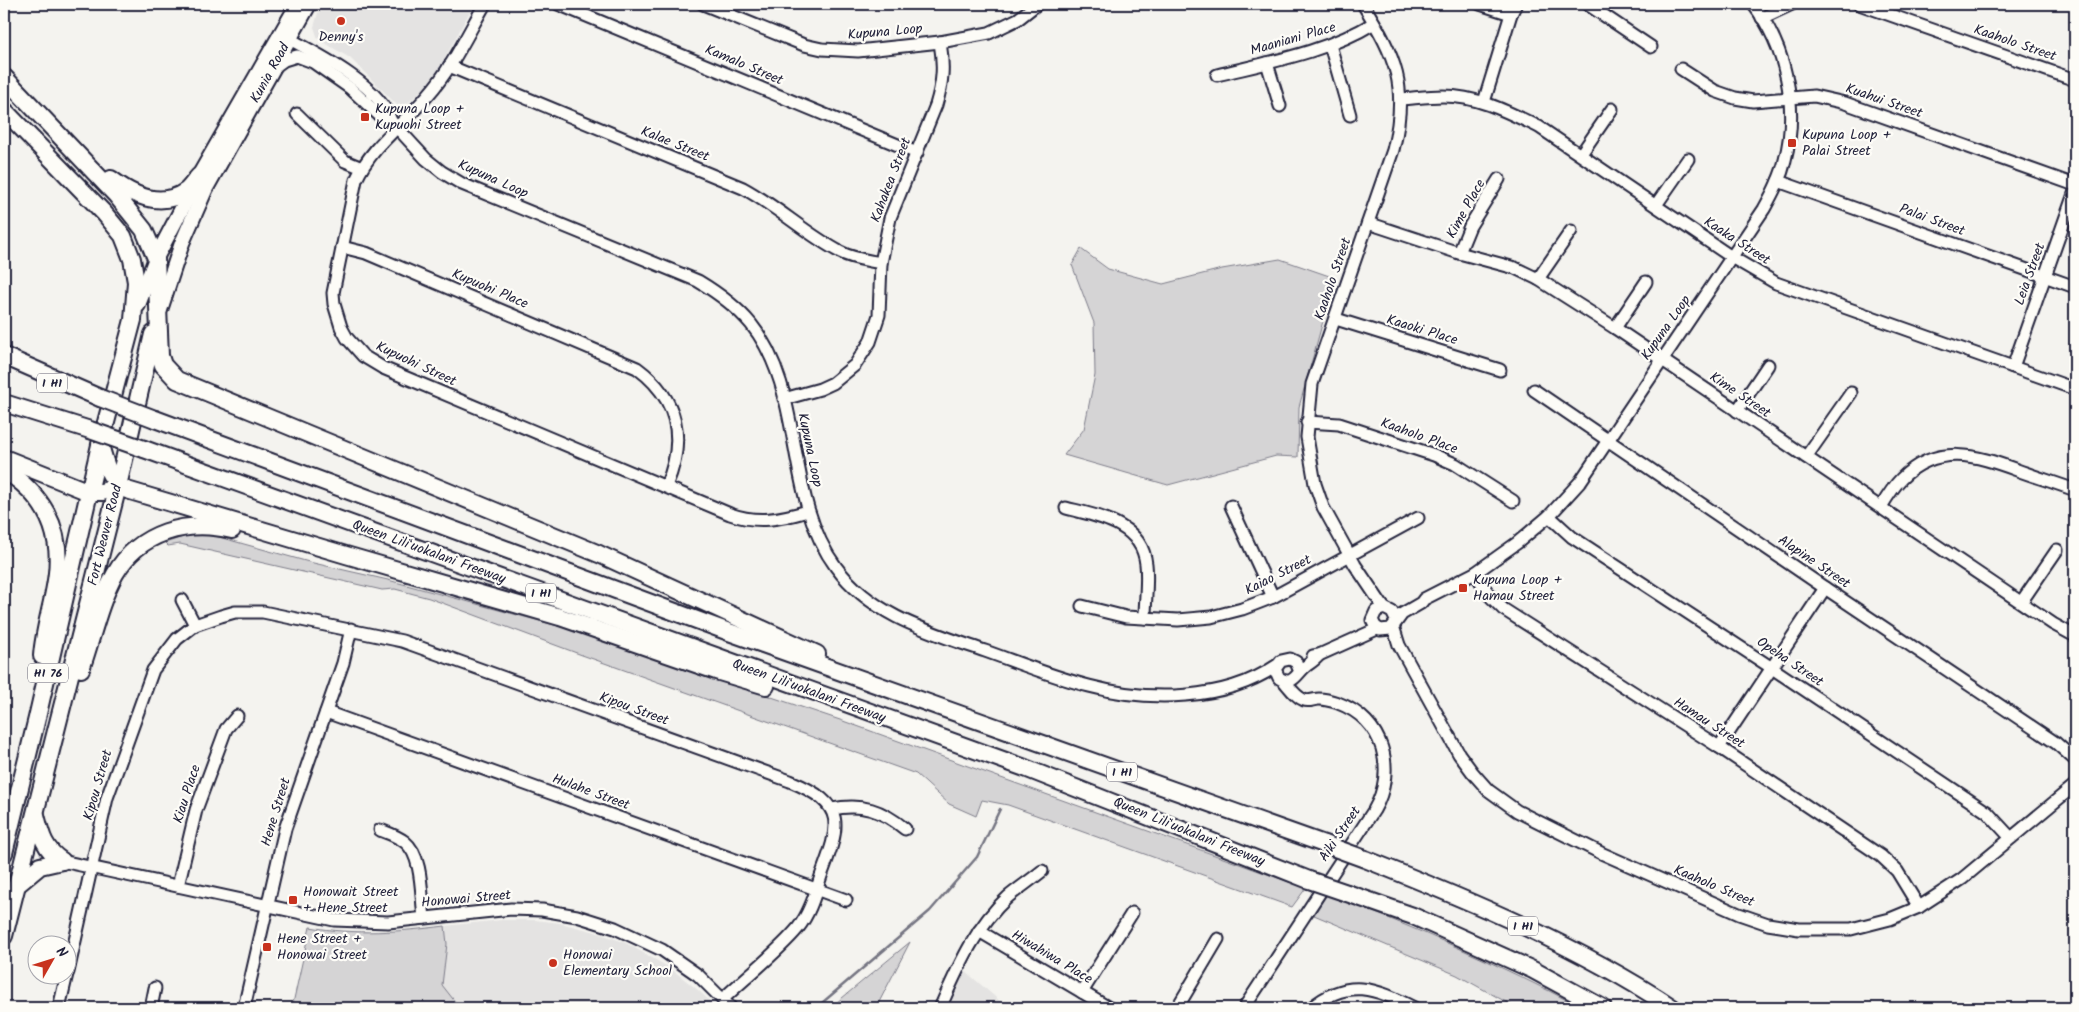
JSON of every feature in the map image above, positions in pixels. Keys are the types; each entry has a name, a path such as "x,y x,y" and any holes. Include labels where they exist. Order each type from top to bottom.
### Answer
{"highway":[{"path":"4,78 81,157 133,214 144,230 156,258 160,356 163,365 171,376 182,383 599,554 920,700"},
{"path":"4,110 104,213 123,236 132,259 136,282 133,320"},
{"path":"81,157 131,194 151,200 170,199 187,190 199,176"},
{"name":"Fort Weaver Road","path":"4,936 118,486 157,318"},
{"name":"Fort Weaver Road","path":"4,853 100,445 133,320"},
{"path":"4,356 100,398"},
{"name":"Queen Liliʻuokalani Freeway","path":"4,367 100,398 720,629 1365,859 1539,933 1644,989 1673,1008"},
{"name":"Queen Liliʻuokalani Freeway","path":"4,402 144,449 1025,768 1309,880 1413,916 1533,970 1603,1008"},
{"path":"100,445 109,475 118,486 346,556 560,617 716,671 938,737"},
{"path":"4,458 89,492 102,492 118,486"},
{"path":"4,470 26,485 35,495 43,506 55,538 57,573 43,644 37,718"},
{"path":"54,738 73,694 109,585 125,560 144,543 172,529 183,526 206,526 346,556"},
{"path":"36,814 43,843 50,852 62,861"},
{"path":"17,885 40,866 62,861"}],"main road":[{"name":"Kunia Road","path":"227,139 273,68 298,4"},
{"name":"Kunia Road","path":"227,139 284,36 298,21 309,4"},
{"name":"Fort Weaver Road","path":"133,320 156,258 199,176 227,139"},
{"name":"Fort Weaver Road","path":"157,318 182,243 227,139"}],"street":[{"name":"Kupuohi Street","path":"485,4 450,66 427,97 393,124 362,168 353,190 333,293 334,304 341,327 351,343 363,356 384,368 730,514 754,521 779,520 808,511"},
{"name":"Kamalo Street","path":"558,4 917,153"},
{"name":"Kupuna Loop","path":"704,4 782,37 822,49 858,51 940,42 989,33 1018,19 1037,4"},
{"name":"Kaaholo Street","path":"1363,4 1392,56 1397,74 1401,99 1398,131 1336,319 1312,384 1307,422 1309,453 1315,484 1324,507 1459,754 1472,773 1495,795 1538,822 1601,853 1730,910 1768,924 1799,929 1851,929 1890,919 1919,907 1962,879 2075,785"},
{"path":"1480,4 1514,9 1484,102"},
{"path":"1587,4 1651,47"},
{"name":"Kupuna Loop","path":"1238,686 1243,688 1291,674 1319,655 1344,642 1351,642 1384,619 1406,611 1421,603 1424,599 1475,573 1518,543 1549,516 1580,482 1733,258 1764,209 1778,181 1785,160 1790,133 1790,98 1780,53 1762,18 1752,4"},
{"path":"1762,18 1792,4"},
{"name":"Kaaholo Street","path":"1859,4 2075,80"},
{"path":"298,21 304,39 325,58"},
{"name":"Maaniani Place","path":"1217,75 1330,45 1356,34 1374,23"},
{"name":"Kupuna Loop","path":"284,36 325,58 367,89 387,110 393,124"},
{"name":"Kahakea Street","path":"784,398 820,389 833,383 850,370 870,342 879,315 881,263 890,218 936,105 941,88 944,68 940,42"},
{"path":"1330,45 1350,115"},
{"name":"Kupuna Loop","path":"273,68 284,60 297,56 313,62 350,88 381,117 393,124 426,159 442,172 462,184 698,281 718,293 741,313 764,344 774,365 784,398 808,511 822,547 836,568 853,587 872,603 916,627 1090,687 1135,694 1181,696 1238,686 1287,659 1291,674"},
{"path":"1267,63 1280,106"},
{"name":"Kalae Street","path":"450,66 744,188 840,252 854,258 881,263"},
{"name":"Kuahui Street","path":"1681,69 1715,91 1735,98 1753,101 1814,96 1845,103 2075,185"},
{"name":"Kaaka Street","path":"1401,99 1444,96 1484,102 1538,126 1656,204 1733,258 1776,283 2075,389"},
{"path":"1581,154 1612,109"},
{"path":"298,114 345,161 362,168"},
{"path":"1656,204 1688,159"},
{"name":"Kime Place","path":"1458,253 1470,226 1499,179"},
{"name":"Palai Street","path":"1778,181 2075,286"},
{"name":"Leia Street","path":"2013,367 2075,192"},
{"name":"Kime Street","path":"1368,223 1458,253 1515,268 1538,279 1615,328 2075,636"},
{"path":"1538,279 1571,231"},
{"name":"Kupuohi Place","path":"342,247 366,253 637,368 656,385 670,407 674,419 677,432 676,457 666,486"},
{"path":"1615,328 1646,282"},
{"name":"Kaaoki Place","path":"1336,319 1500,370"},
{"path":"1737,411 1768,365"},
{"name":"Alapine Street","path":"1534,390 2056,742 2075,760"},
{"path":"1806,457 1851,393"},
{"name":"Kaaholo Place","path":"1307,422 1338,424 1434,455 1455,464 1513,501"},
{"path":"1881,507 1894,487 1912,470 1933,459 1958,455 1982,458 2075,490"},
{"path":"1231,506 1273,597"},
{"path":"1066,508 1115,522 1128,530 1138,542 1146,563 1145,618"},
{"name":"Opeha Street","path":"1549,516 1572,537 1987,812 2010,838"},
{"name":"Kaiao Street","path":"1082,606 1126,617 1178,620 1211,617 1242,609 1273,597 1352,560 1418,518"},
{"path":"2022,601 2058,550"},
{"name":"Hamau Street","path":"1475,573 1490,596 1502,609 1719,747 1881,856 1901,876 1919,907"},
{"path":"1719,747 1825,588"},
{"path":"182,600 195,625"},
{"name":"Kipou Street","path":"76,934 107,798 153,670 177,639 195,625 235,612 262,612 402,641 790,781 819,795 832,809"},
{"name":"Hene Street","path":"244,1008 285,829 343,663 350,630"},
{"path":"1276,666 1276,672 1291,674"},
{"name":"Aiki Street","path":"1244,1008 1374,810 1384,789 1386,776 1383,751 1374,731 1366,721 1349,708 1338,703 1299,697 1291,674"},
{"name":"Hulahe Street","path":"326,712 846,900"},
{"name":"Kiau Place","path":"178,886 196,810 226,729 237,716"},
{"path":"723,999 798,928 810,909 833,844 836,830 832,809 851,806 863,807 890,817 905,829"},
{"path":"380,830 396,836 407,843 417,860 424,918"},
{"name":"Honowai Street","path":"62,861 318,918 361,922 388,922 511,909 560,913 594,920 631,934 662,950 698,976 731,1008"},
{"path":"940,1008 960,963 979,930 1008,898 1042,871"},
{"path":"1082,992 1132,913"},
{"name":"Hiwahiwa Place","path":"979,930 1109,1008"},
{"path":"1176,1008 1218,939"},
{"name":"Kipou Street","path":"59,1008 64,984"},
{"path":"1312,1008 1336,986 1372,990 1397,999 1414,1008"},
{"path":"151,1008 155,988"}],"shaded area":[{"path":"323,4 474,4 440,67 427,85 407,104 397,105 350,58 318,39 314,27"},
{"path":"1081,249 1108,269 1163,284 1222,269 1280,259 1335,278 1299,407 1298,457 1276,456 1168,485 1064,455 1084,429 1095,375 1094,323 1072,265"},
{"path":"186,536 215,536 569,629 843,721 1306,888 1292,907 1008,805 982,800 976,816 949,804 916,774 582,655 429,598 395,589 382,590 180,544 168,546 165,543"},
{"path":"1327,894 1456,947 1582,1008 1517,1008 1457,975 1314,915"},
{"name":"Honowai Elementary School","path":"502,920 535,920 560,923 624,942 670,968 717,1008 460,1008 441,985 447,944 445,926"},
{"path":"445,926 447,944 442,985 460,1008 292,1008 310,927 327,930 377,932"},
{"path":"910,942 876,1008 830,1008 836,1003"},
{"path":"965,971 1008,1008 948,1008"}],"waterway":[{"path":"816,1008 930,911 977,857 1000,809"}],"place":[{"name":"Denny's","path":"341,21"},
{"name":"Kupuna Loop + Kupuohi Street","path":"365,117"},
{"name":"Kupuna Loop + Palai Street","path":"1792,143"},
{"name":"Kupuna Loop + Hamau Street","path":"1463,588"},
{"name":"Honowait Street + Hene Street","path":"293,900"},
{"name":"Hene Street + Honowai Street","path":"267,947"},
{"name":"Honowai Elementary School","path":"553,963"}]}
